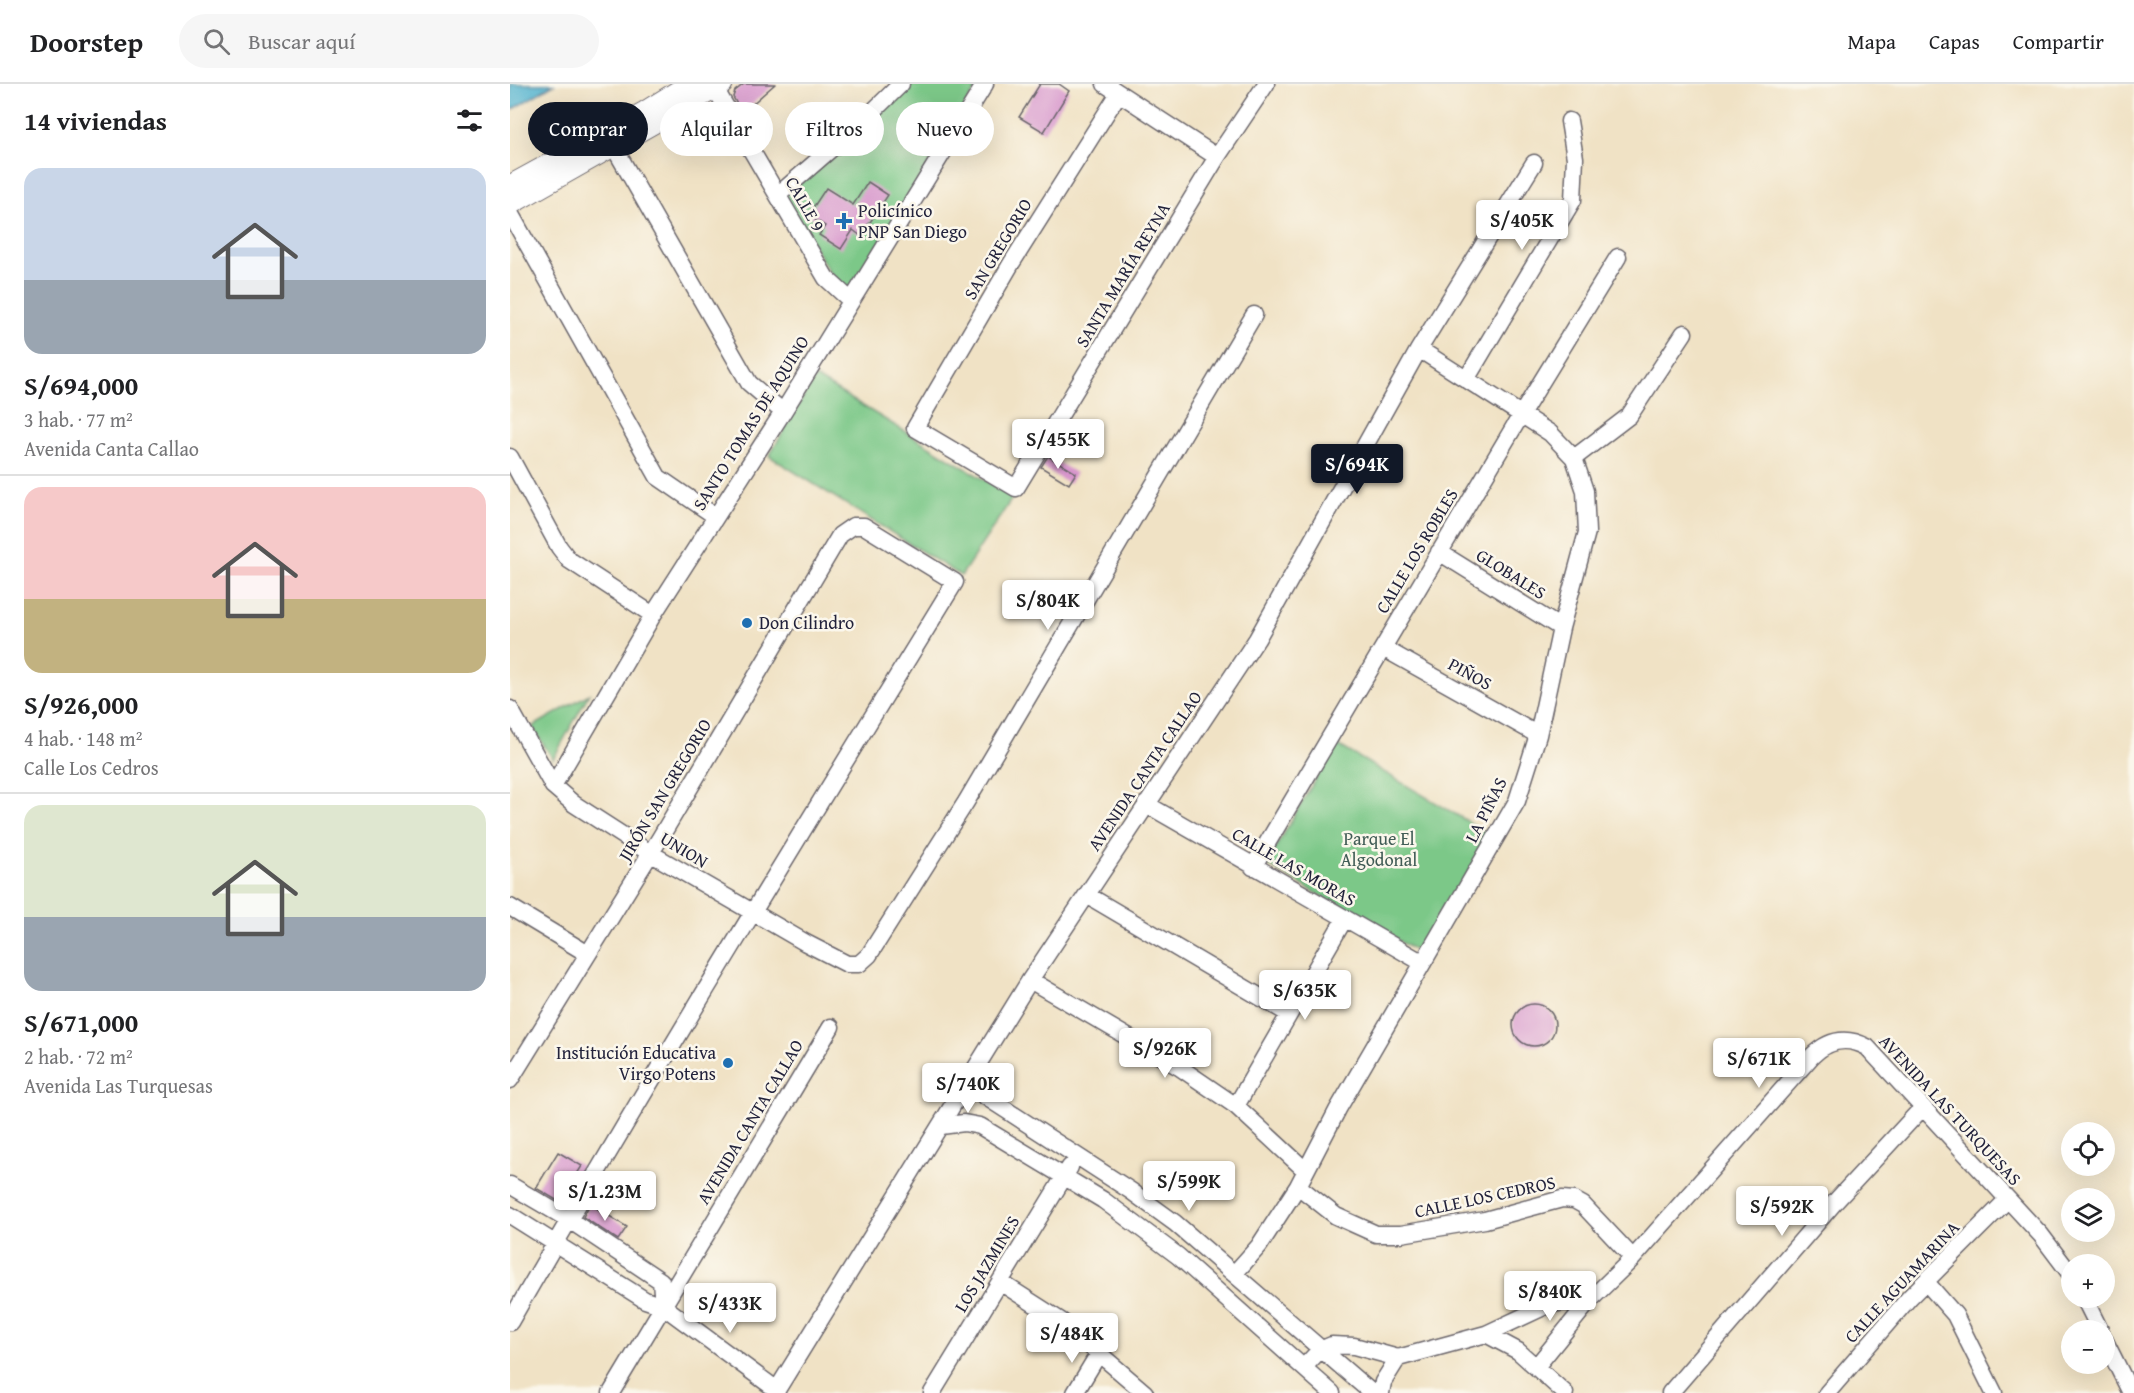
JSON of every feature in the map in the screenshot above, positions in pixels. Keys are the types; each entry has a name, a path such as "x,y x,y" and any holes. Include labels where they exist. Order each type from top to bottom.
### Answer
{"main road":[{"path":"510,186 645,112 690,84"},
{"path":"648,128 719,87"},
{"path":"510,204 598,156"}],"street":[{"path":"778,195 862,122 901,84"},
{"name":"SANTO TOMAS DE AQUINO","path":"554,786 653,615 783,412 985,84"},
{"name":"SANTA MARÍA REYNA","path":"1016,488 1218,158 1266,84"},
{"name":"CALLE 9","path":"719,87 826,278 850,300"},
{"path":"1112,88 1218,158"},
{"name":"SAN GREGORIO","path":"1016,488 915,428 1112,88"},
{"path":"1467,378 1573,200 1575,158 1569,122"},
{"path":"619,156 749,383 768,403 783,412"},
{"name":"AVENIDA CANTA CALLAO","path":"776,1391 1030,980 1257,639 1419,349 1534,164"},
{"path":"510,213 658,477 715,516"},
{"name":"CALLE LOS ROBLES","path":"1253,867 1521,414 1618,257"},
{"name":"UNION","path":"510,709 554,786 574,804 650,853 752,913 847,964 859,964 869,955 954,821 1254,315"},
{"path":"1574,458 1629,416 1684,333"},
{"name":"LA PIÑAS","path":"1234,1274 1258,1246 1298,1186 1305,1170 1517,801 1538,735 1561,628 1587,532 1585,491 1574,458 1550,433 1419,349"},
{"path":"510,457 568,560 653,615"},
{"name":"JIRÓN SAN GREGORIO","path":"510,1080 517,1050 588,954 840,535 858,525 879,534 955,582 752,913"},
{"name":"GLOBALES","path":"1439,552 1561,628"},
{"name":"PIÑOS","path":"1383,648 1538,735"},
{"name":"CALLE LAS MORAS","path":"1146,804 1423,963"},
{"path":"1087,895 1289,1014"},
{"path":"510,907 588,954"},
{"path":"510,1322 568,1219 752,913"},
{"path":"1236,1106 1345,918"},
{"path":"1030,980 1179,1067 1236,1106 1305,1170"},
{"name":"AVENIDA CANTA CALLAO","path":"611,1393 831,1027"},
{"name":"AVENIDA LAS TURQUESAS","path":"1536,1367 1591,1299 1633,1258 1820,1047 1832,1041 1844,1040 1867,1047 2042,1235 2061,1261"},
{"path":"966,1084 1158,1210 1372,1393"},
{"path":"1670,1393 1833,1203 1923,1107"},
{"path":"941,1126 964,1123 980,1126 1103,1200 1178,1256 1332,1393"},
{"name":"LOS JAZMINES","path":"933,1393 1064,1176 1078,1157"},
{"path":"510,1185 568,1219 662,1281 663,1305"},
{"name":"CALLE LOS CEDROS","path":"1298,1186 1336,1216 1376,1234 1401,1234 1474,1222 1562,1199 1574,1200 1583,1205 1633,1258"},
{"name":"CALLE AGUAMARINA","path":"1827,1393 1926,1282 2007,1200"},
{"path":"510,1215 645,1300 663,1305 776,1391"},
{"path":"1000,1282 1061,1321 1145,1393"},
{"path":"1926,1282 1955,1315 1988,1389"},
{"path":"1304,1367 1320,1350 1342,1345 1398,1358 1486,1334 1550,1304 1591,1299"},
{"path":"1486,1334 1505,1342 1565,1393"},
{"path":"1075,1393 1099,1353"},
{"path":"1381,1393 1383,1382 1398,1358"},
{"path":"2115,1361 2131,1393"}],"green space":[{"path":"909,84 979,84 968,102 896,102 896,156 934,156 849,293 830,273 784,197 829,156 884,156 884,107"},
{"path":"815,377 1013,497 961,576 769,456"},
{"path":"589,694 553,759 532,727"},
{"name":"Parque El Algodonal","path":"1336,744 1491,835 1421,954 1266,864"}],"water":[{"path":"510,84 554,84 510,111"}],"building":[{"path":"744,84 775,84 755,102 736,102 733,97 735,91"},
{"path":"1040,84 1059,84 1069,91 1044,132 1019,117"},
{"name":"Policínico PNP San Diego","path":"868,182 888,195 861,236 853,230 841,249 819,235 825,226 808,215 826,188 853,205"},
{"path":"1048,456 1076,473 1069,484 1041,467"},
{"path":"1534,1004 1542,1005 1549,1010 1554,1017 1554,1033 1549,1040 1542,1045 1534,1046 1526,1045 1519,1040 1514,1033 1513,1025 1514,1017 1519,1010 1526,1005"},
{"path":"558,1152 582,1166 567,1190 572,1194 568,1201 558,1201 536,1188"},
{"path":"590,1204 627,1227 618,1240 583,1217"}],"place":[{"name":"Policínico PNP San Diego","path":"844,221"},
{"name":"Don Cilindro","path":"747,623"},
{"name":"Institución Educativa Virgo Potens","path":"728,1063"}]}
